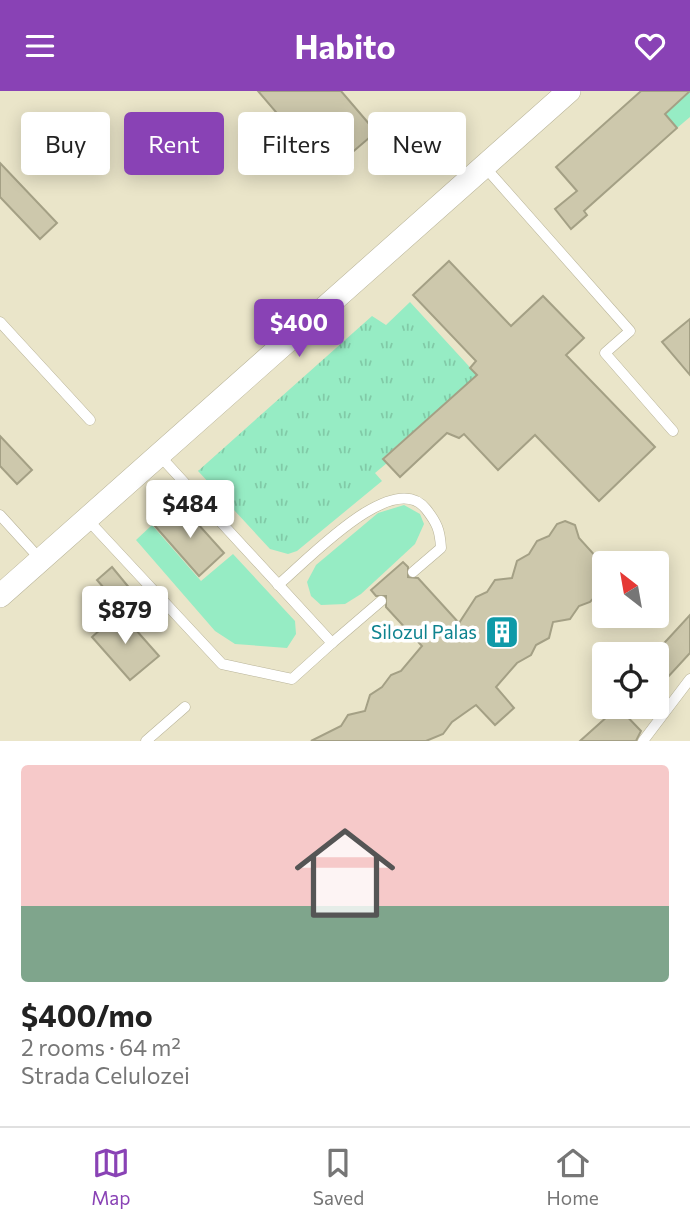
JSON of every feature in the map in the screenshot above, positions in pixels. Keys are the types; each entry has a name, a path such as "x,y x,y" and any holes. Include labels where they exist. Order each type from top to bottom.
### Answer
{"street":[{"path":"0,596 569,91"}],"lane":[{"path":"484,166 630,331 605,353 673,431"},
{"path":"0,322 90,420"},
{"path":"158,454 332,643"},
{"path":"278,585 369,508 397,497 422,504 440,527 441,548 413,572"},
{"path":"0,515 40,559"},
{"path":"86,518 222,664 292,679 381,601"},
{"path":"643,741 690,678"},
{"path":"146,741 185,707"}],"green space":[{"path":"690,91 690,117 677,128 665,114"},
{"path":"410,302 477,375 383,458 387,463 375,473 382,481 297,551 288,554 270,549 198,471 372,316 386,325"},
{"path":"404,505 420,514 424,524 415,544 361,594 345,604 321,605 311,596 307,582 316,565 378,513"},
{"path":"152,525 201,581 233,554 295,621 296,634 287,648 235,644 215,631 136,540"}],"building":[{"path":"258,91 341,91 368,123 368,139 354,151 354,112 276,112"},
{"path":"641,91 690,91 665,114 677,128 584,211 587,215 571,229 555,209 577,191 556,167"},
{"path":"0,163 57,223 40,239 0,197"},
{"path":"449,261 511,326 543,296 584,338 566,355 655,447 599,501 535,435 498,470 464,434 459,438 447,433 400,477 383,459 477,375 470,368 476,361 413,295"},
{"path":"690,319 690,375 662,342"},
{"path":"0,436 32,470 17,484 0,466"},
{"path":"180,504 224,553 199,576 155,526"},
{"name":"Silozul Palas","path":"565,521 575,525 579,538 592,552 592,600 579,606 570,619 553,622 549,638 536,645 531,655 517,663 496,687 514,708 495,725 476,705 452,722 443,734 426,741 311,741 341,726 348,715 365,711 370,695 382,687 391,675 401,671 422,646 386,607 386,596 376,596 371,590 403,562 408,567 408,577 418,578 459,623 476,597 487,592 495,580 512,578 517,561 529,554 537,541 549,536 557,524"},
{"path":"112,567 131,590 117,603 97,580"},
{"path":"120,612 159,656 130,680 92,637"},
{"path":"690,615 690,653 669,676 669,642 665,642"},
{"path":"605,719 630,719 641,731 636,741 580,741"}],"place":[{"name":"Silozul Palas","path":"502,632"}]}
